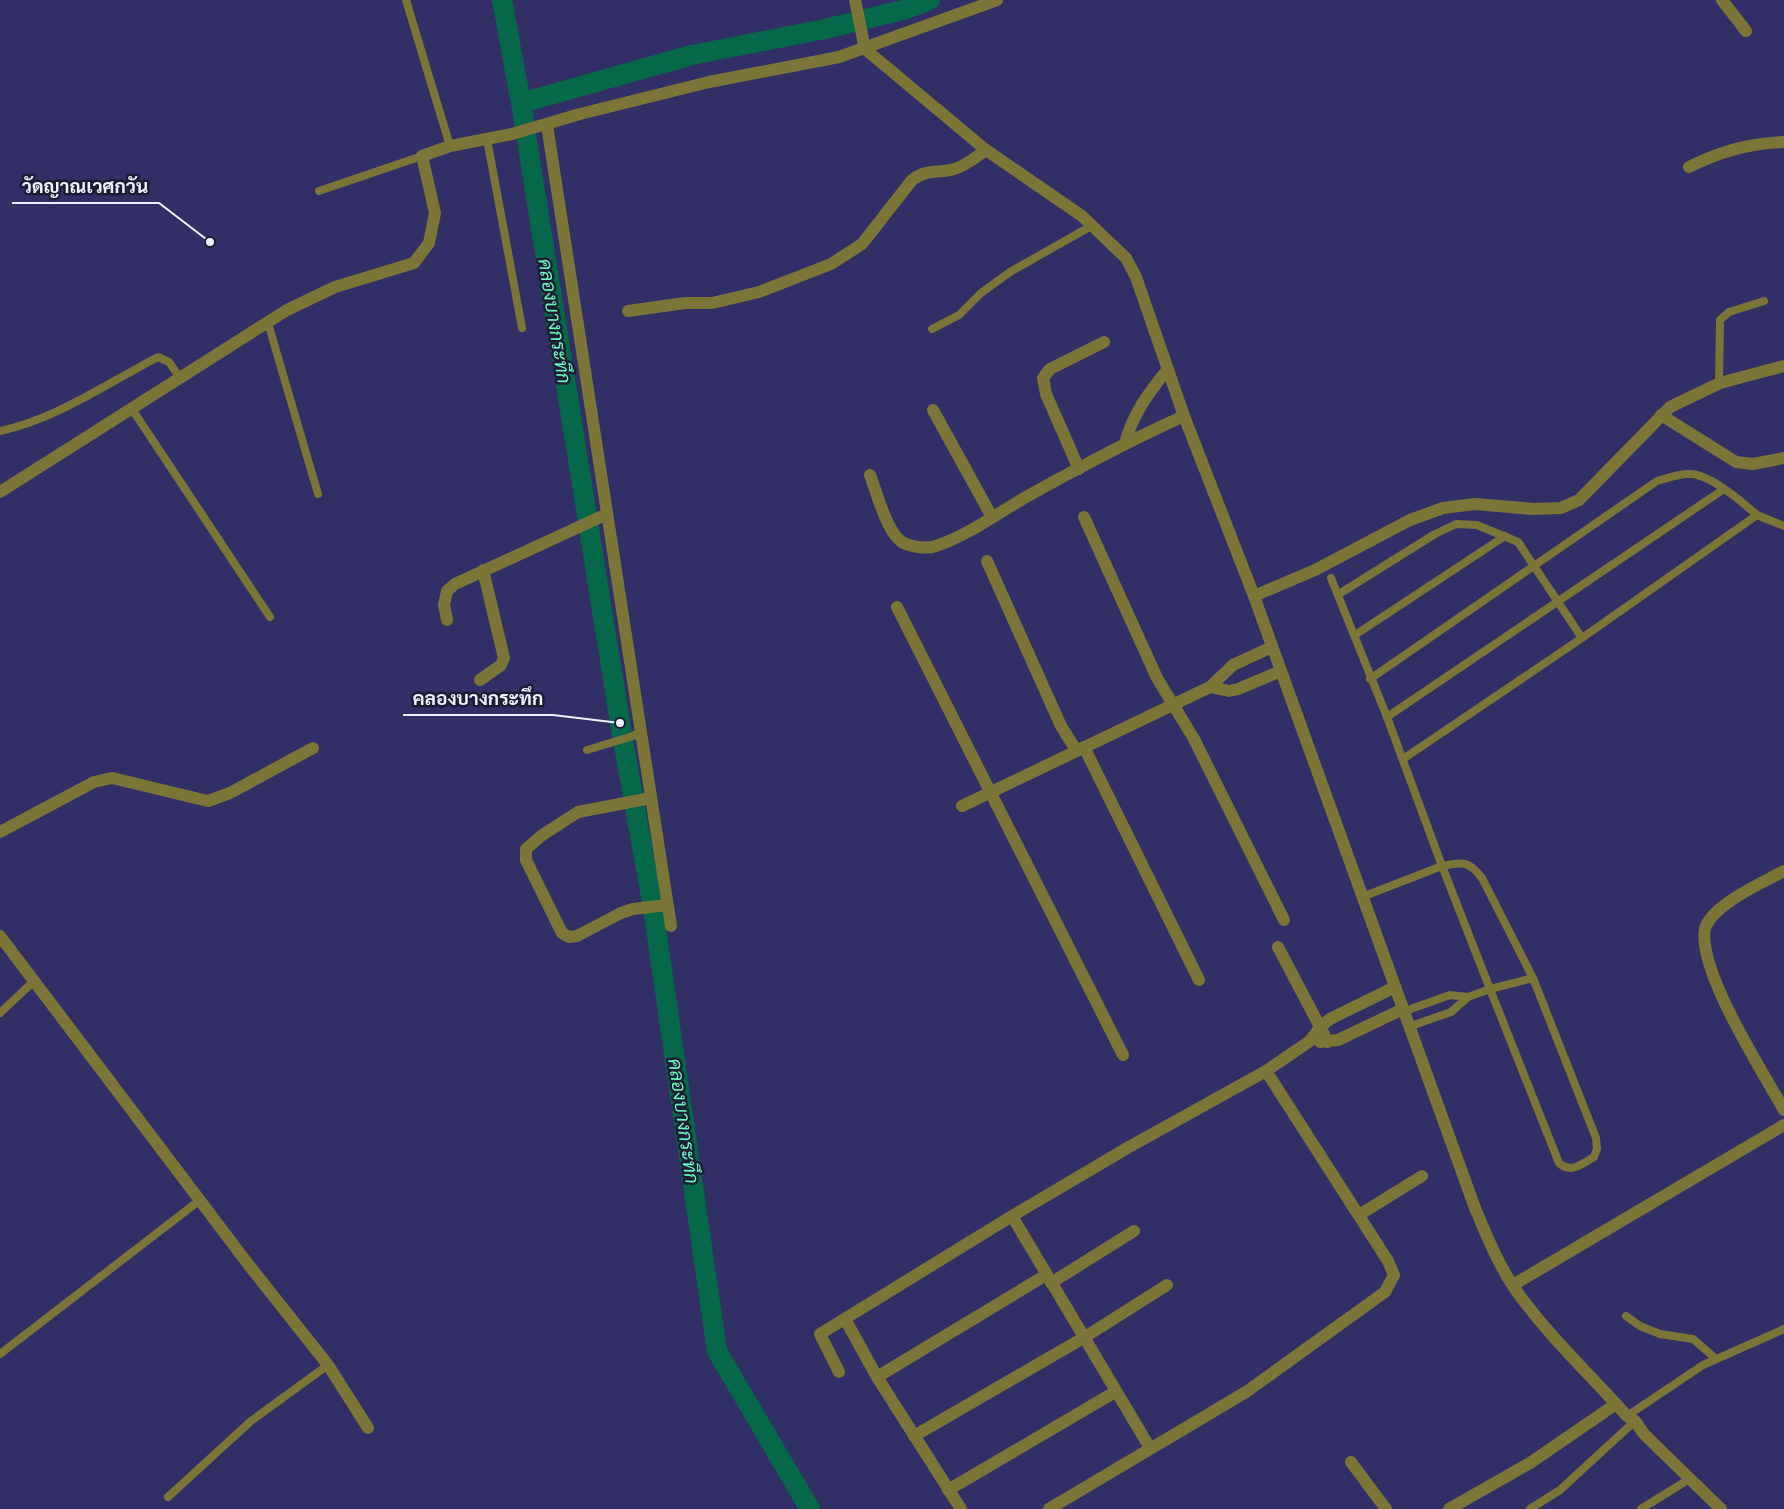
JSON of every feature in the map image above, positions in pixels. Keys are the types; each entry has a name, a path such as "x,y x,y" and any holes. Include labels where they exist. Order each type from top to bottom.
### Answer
{"street":[{"path":"855,0 865,49 986,150 1093,225 1126,258 1136,277 1184,416 1254,596 1362,898 1411,1026 1475,1208 1494,1253 1513,1285 1616,1404 1721,1509"},
{"path":"0,492 268,323 335,287 414,263 429,244 435,213 422,156 450,146 512,134 580,114 709,82 840,57 998,0"},
{"path":"1722,0 1746,32"},
{"path":"541,126 607,514 637,734 664,905 671,926"},
{"path":"1689,167 1711,156 1737,147 1757,143 1784,142"},
{"path":"628,312 685,304 712,303 759,292 831,264 862,244 912,180 920,174 934,170 954,169 986,150"},
{"path":"1080,469 1046,394 1043,378 1050,370 1104,342"},
{"path":"1254,596 1315,570 1410,520 1443,508 1475,504 1532,509 1561,508 1579,500 1670,407 1719,383 1784,366"},
{"path":"1126,444 1130,424 1151,390 1168,369"},
{"path":"933,410 992,517"},
{"path":"1661,415 1736,462 1754,464 1784,458"},
{"path":"870,475 890,528 904,544 934,547 973,528 1126,444 1184,416"},
{"path":"447,620 444,605 447,591 483,570 567,530 607,514"},
{"path":"1084,517 1157,678 1194,739 1284,920"},
{"path":"987,562 1061,726 1080,749 1199,980"},
{"path":"480,680 501,665 504,658 483,570"},
{"path":"897,607 1123,1055"},
{"path":"962,806 1210,687 1233,665 1272,647"},
{"path":"1210,687 1229,691 1238,690 1281,671"},
{"path":"0,832 94,782 112,778 208,801 230,793 312,748"},
{"path":"648,799 578,812 541,836 526,849 526,860 562,933 569,937 576,936 633,909 664,905"},
{"path":"1784,871 1754,887 1717,911 1706,928 1706,948 1711,970 1740,1032 1784,1110"},
{"path":"0,936 328,1366 368,1428"},
{"path":"1278,947 1328,1042"},
{"path":"839,1372 820,1334 1130,1146 1266,1071 1310,1041 1320,1027 1330,1019 1395,987"},
{"path":"1310,1041 1328,1042 1349,1036 1404,1010"},
{"path":"1049,1509 1246,1392 1386,1292 1394,1275 1388,1261 1266,1071"},
{"path":"1513,1285 1784,1125"},
{"path":"1359,1215 1422,1176"},
{"path":"1012,1216 1150,1448"},
{"path":"877,1377 1134,1231"},
{"path":"914,1436 1085,1336 1167,1284"},
{"path":"845,1319 877,1377 961,1509"},
{"path":"948,1490 1115,1392"},
{"path":"1449,1509 1530,1463 1616,1404"},
{"path":"1351,1462 1386,1509"}],"lane":[{"path":"406,0 450,146"},
{"path":"487,139 522,328"},
{"path":"319,191 422,156"},
{"path":"932,329 959,315 981,293 1010,272 1093,225"},
{"path":"1719,383 1720,320 1729,312 1764,301"},
{"path":"268,323 318,494"},
{"path":"0,431 21,427 158,357 169,362 180,378"},
{"path":"132,409 270,617"},
{"path":"1370,679 1657,481 1692,474 1741,500 1757,515 1784,526"},
{"path":"1387,718 1724,490"},
{"path":"1402,759 1582,638 1757,515"},
{"path":"1339,594 1435,534 1456,524 1477,525 1518,542 1582,638"},
{"path":"1355,635 1505,536"},
{"path":"1331,578 1355,635 1370,679 1387,718 1442,866 1490,989 1560,1163 1565,1168 1570,1169 1594,1157 1597,1149 1596,1138 1533,978 1478,872 1473,866 1461,862 1442,866 1362,898"},
{"path":"587,750 637,734"},
{"path":"1411,1026 1451,1012 1468,998 1490,989 1533,978"},
{"path":"0,1013 34,981"},
{"path":"1404,1010 1450,994 1468,998"},
{"path":"0,1354 200,1200"},
{"path":"1626,1316 1640,1326 1660,1334 1693,1339 1715,1358"},
{"path":"1530,1509 1560,1490 1631,1419 1715,1358 1784,1329"},
{"path":"168,1497 251,1421 328,1366"},
{"path":"1641,1509 1691,1478"}],"waterway":[{"name":"คลองบางกระทึก","path":"502,0 521,103 620,723 653,908 717,1351 810,1509"},
{"path":"521,103 692,55 825,29 907,9 930,0"}],"place":[{"name":"วัดญาณเวศกวัน","path":"210,242"},
{"name":"คลองบางกระทึก","path":"620,723"}]}
